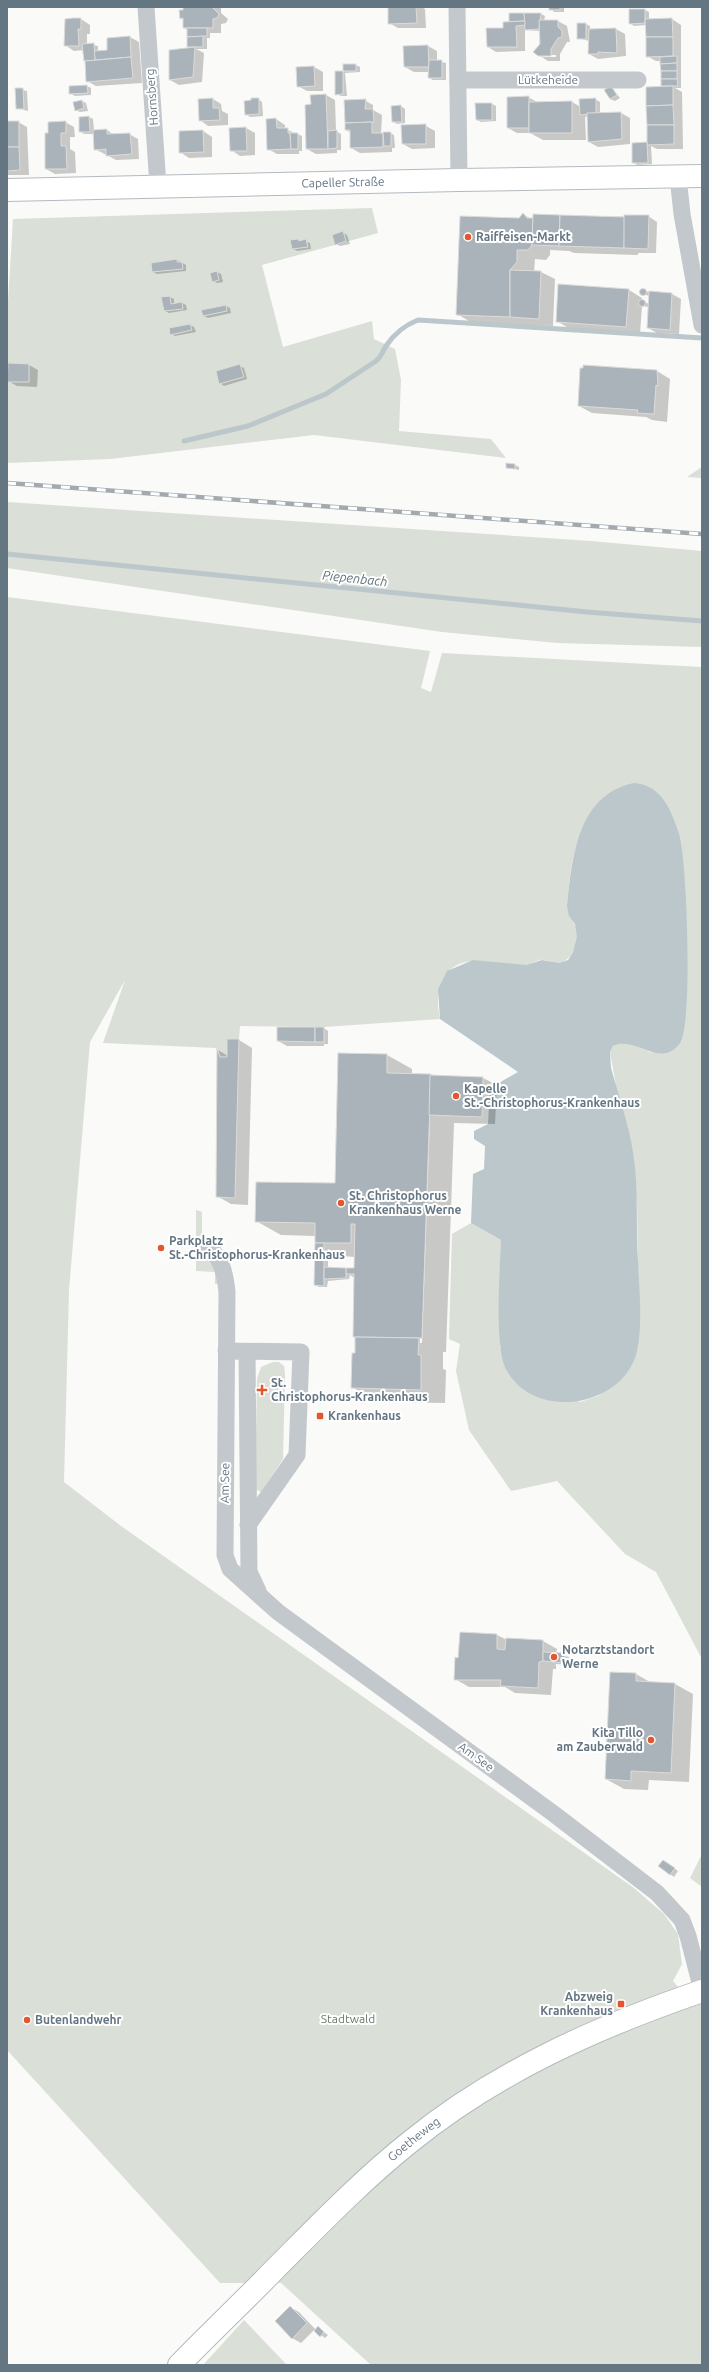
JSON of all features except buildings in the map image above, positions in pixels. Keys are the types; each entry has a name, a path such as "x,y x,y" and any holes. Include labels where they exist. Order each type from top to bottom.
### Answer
{"street":[{"name":"Hornsberg","path":"146,7 158,186"},
{"path":"457,7 459,180"},
{"name":"Lütkeheide","path":"458,80 638,80"},
{"name":"Capeller Straße","path":"7,190 702,176"},
{"path":"678,177 682,214 702,325"},
{"name":"Am See","path":"209,1247 219,1257 225,1273 225,1555 230,1569 278,1612 548,1810 657,1893 682,1920 702,1933"},
{"path":"226,1351 301,1352 297,1455 248,1525"},
{"name":"Am See","path":"247,1352 249,1572 264,1600"},
{"name":"Am See","path":"682,1920 688,1936 702,1990"},
{"name":"Goetheweg","path":"179,2365 334,2210 410,2142 455,2109 514,2071 570,2043 626,2018 702,1990"}],"green space":[{"path":"372,208 378,233 262,265 283,347 372,321 374,339 395,349 401,380 399,431 491,439 506,458 314,435 110,459 7,463 7,318 13,219"},
{"path":"702,467 702,478 687,477"},
{"path":"7,502 591,541 702,551 702,647 557,643 442,632 7,568"},
{"name":"Stadtwald","path":"7,597 430,651 421,688 431,692 442,653 702,667 702,1659 656,1572 625,1554 557,1481 511,1491 469,1430 456,1371 460,1344 449,1339 452,1234 471,1223 501,1240 500,1348 580,1402 598,1396 616,1383 639,1327 637,1203 610,1052 613,1046 623,1043 638,1046 652,1053 602,799 585,824 579,837 572,863 567,907 577,930 577,934 572,954 566,960 558,963 538,960 526,965 519,965 474,961 463,963 454,967 447,973 439,989 438,1009 440,1019 324,1027 240,1026 239,1039 227,1039 227,1057 220,1057 216,1048 103,1043 125,980 90,1042 69,1290 64,1482 121,1526 634,1888 664,1914 678,1934 682,1964 673,1981 693,2004 702,2002 702,2365 371,2365 281,2283 220,2283 7,2050"},
{"path":"196,1210 202,1212 202,1238 200,1240 196,1239"},
{"path":"196,1255 211,1257 220,1274 218,1284 215,1284 215,1272 196,1271"},
{"path":"273,1362 279,1362 284,1366 285,1373 283,1459 261,1492 255,1489 257,1379 261,1367"},
{"path":"702,1854 702,1887 690,1878"},
{"path":"244,2320 287,2365 203,2365"}],"shaded area":[{"path":"634,783 652,788 664,800 673,816 679,834 684,874 688,975 684,1030 680,1043 672,1050 664,1053 656,1053 622,1044 613,1046 610,1052 611,1068 622,1105 635,1167 640,1306 639,1340 637,1351 629,1370 615,1385 597,1396 577,1401 556,1402 536,1397 519,1386 506,1369 502,1358 499,1326 501,1240 471,1223 473,1174 484,1169 485,1146 474,1139 474,1131 488,1124 490,1088 518,1072 440,1019 438,989 447,971 473,960 526,965 542,960 559,963 568,960 573,952 577,937 575,924 569,916 567,907 575,849 581,831 589,815 600,801 615,790"}],"waterway":[{"path":"184,441 248,426 326,394 376,361 380,357 384,348 396,334 404,327 418,320 702,338"},
{"name":"Piepenbach","path":"7,554 587,612 702,621"}],"railway":[{"path":"7,483 702,534"}],"place":[{"name":"Raiffeisen-Markt","path":"468,237"},
{"name":"Kapelle St.-Christophorus-Krankenhaus","path":"456,1096"},
{"name":"St. Christophorus Krankenhaus Werne","path":"341,1203"},
{"name":"Parkplatz St.-Christophorus-Krankenhaus","path":"161,1248"},
{"name":"St. Christophorus-Krankenhaus","path":"262,1390"},
{"name":"Krankenhaus","path":"320,1416"},
{"name":"Notarztstandort Werne","path":"554,1657"},
{"name":"Kita Tillo am Zauberwald","path":"651,1740"},
{"name":"Abzweig Krankenhaus","path":"621,2004"},
{"name":"Butenlandwehr","path":"27,2020"}]}
